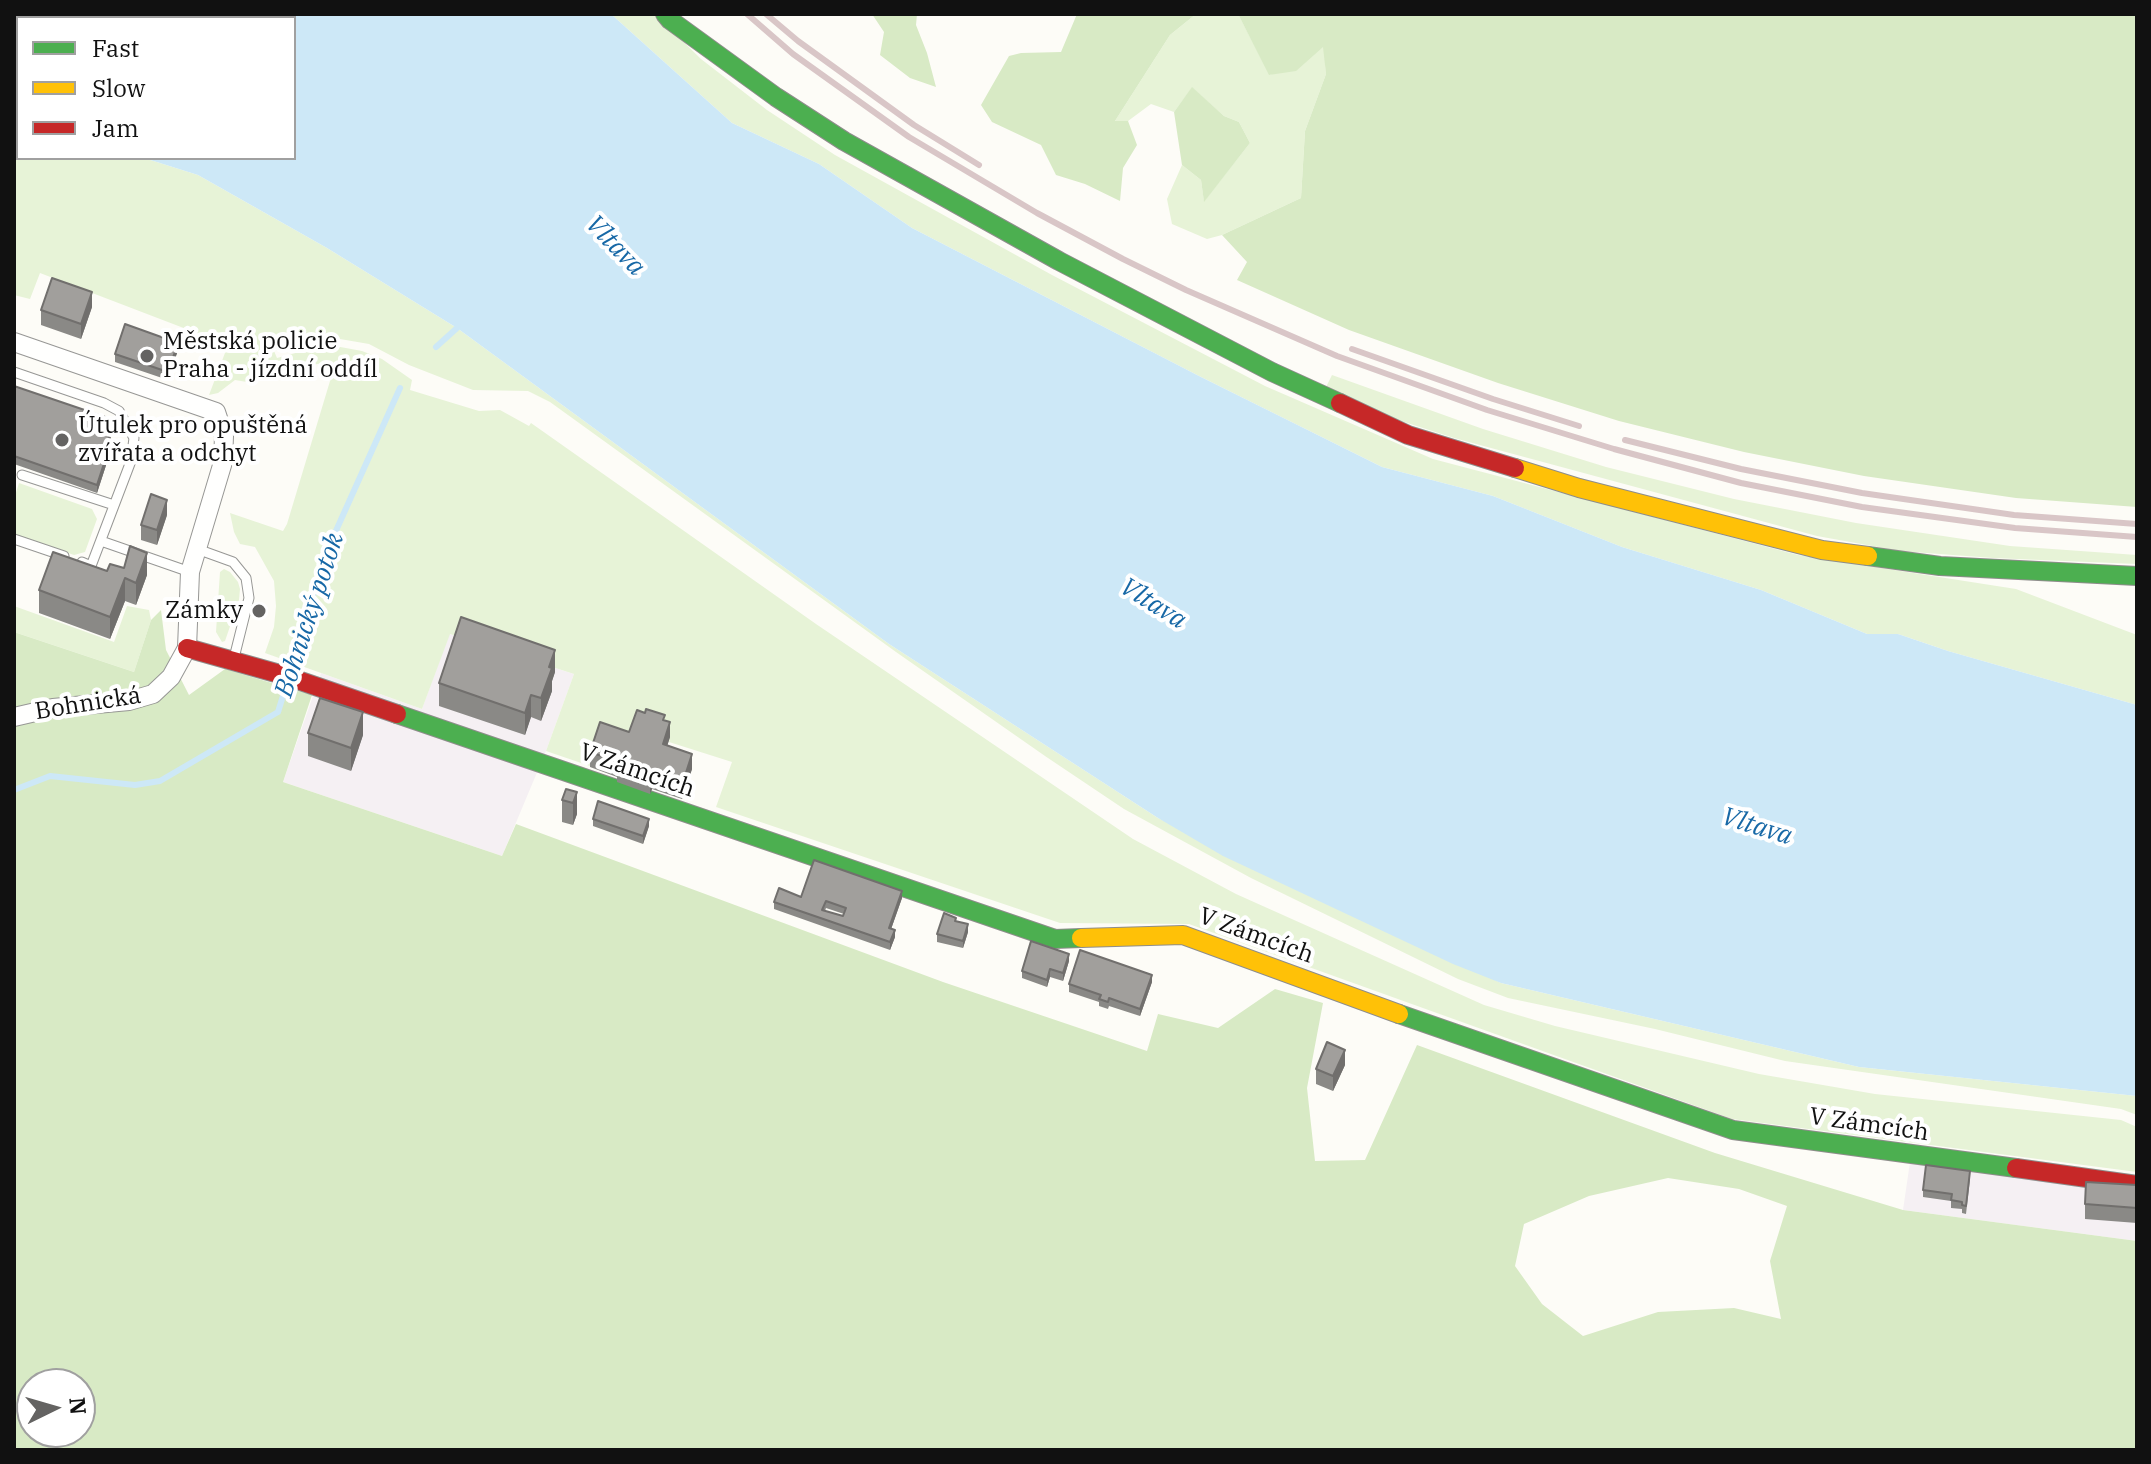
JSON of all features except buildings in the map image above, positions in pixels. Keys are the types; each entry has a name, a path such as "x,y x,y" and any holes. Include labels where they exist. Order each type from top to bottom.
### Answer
{"street":[{"path":"665,14 765,89 844,141 1059,261 1272,372 1408,435 1579,488 1822,550 1940,566 2137,576"},
{"path":"14,342 216,412 224,436 223,462 190,572 187,648"},
{"name":"V Zámcích","path":"187,648 288,677 1055,939 1183,935 1452,1034 1733,1130 2137,1185"},
{"name":"Bohnická","path":"14,717 53,708 129,701 153,694 171,677 187,648"}],"lane":[{"path":"14,372 119,411 134,438 131,461 91,566 14,539"},
{"path":"22,475 114,505"},
{"path":"101,541 190,572"},
{"path":"197,549 233,562 246,578 249,598 233,661"}],"shaded area":[{"path":"449,634 574,674 502,856 283,782 321,673 422,709"},
{"path":"1910,1162 2137,1192 2137,1241 1903,1210"}],"green space":[{"path":"611,14 655,14 701,59 767,110 835,155 1052,275 1265,386 1433,459 1798,555 2016,589 2137,635 2137,705 1898,634 1867,634 1761,590 1622,547 1493,496 1382,467 912,228 819,164 732,123"},
{"path":"872,14 917,14 916,25 936,87 910,78 880,55 884,32"},
{"path":"1077,14 1196,14 1170,35 1115,121 1128,121 1137,145 1123,168 1120,201 1085,184 1056,175 1041,145 992,122 981,105 1009,56 1061,52"},
{"path":"1196,14 1238,14 1270,75 1324,46 1326,74 1305,131 1301,198 1207,239 1172,224 1167,199 1182,165 1201,180 1204,201 1250,143 1239,122 1224,116 1192,88 1174,112 1151,104 1128,121 1115,121 1170,35"},
{"path":"1238,14 2137,14 2137,507 2016,498 1864,476 1744,452 1619,421 1498,383 1349,330 1237,280 1247,262 1222,235 1301,198 1305,131 1326,74 1323,47 1296,71 1269,75"},
{"path":"1192,87 1224,116 1239,122 1250,143 1204,202 1201,180 1182,165 1174,112"},
{"path":"14,126 16,160 150,160 198,175 327,248 457,328 889,644 1158,818 1501,983 1859,1067 2137,1096 2137,1115 2121,1109 1785,1061 1508,998 1458,979 1251,878 1124,809 896,652 550,402 528,391 473,390 409,365 369,344 340,339 274,351 277,358 335,346 362,351 382,359 412,380 410,390 479,411 500,410 529,426 531,423 816,624 1133,839 1236,894 1484,1005 1555,1026 1759,1074 1875,1094 2121,1120 2137,1127 2137,1172 1732,1119 1189,924 1060,923 716,807 732,762 669,742 670,737 629,747 590,766 546,751 574,674 450,634 422,709 265,653 274,627 274,581 255,547 240,544 230,513 283,531 330,381 322,363 253,378 253,383 235,380 218,393 209,395 228,345 40,273 30,299 14,295"},
{"path":"1332,375 1483,429 1606,467 1734,499 1856,523 2010,546 2137,555 2137,564 1900,551 1817,536 1454,438 1395,419 1326,387"},
{"path":"19,483 92,509 97,519 85,552 74,555 14,534 14,499"},
{"path":"224,569 238,582 240,589 239,600 225,641 222,642 216,632 220,572"},
{"path":"14,606 114,642 127,606 149,610 151,620 134,672 14,632"},
{"path":"161,610 166,650 189,695 225,669 312,695 283,782 502,856 516,824 943,982 1147,1051 1158,1014 1218,1028 1275,989 1323,1003 1307,1088 1315,1161 1365,1160 1417,1045 1715,1153 1903,1210 2137,1241 2137,1450 14,1450 14,632 134,672 151,620","holes":["1668,1178 1739,1189 1787,1206 1770,1261 1781,1319 1734,1308 1658,1312 1583,1336 1542,1304 1515,1266 1524,1224 1589,1196"]}],"water":[{"name":"Vltava","path":"14,14 611,14 732,123 819,164 912,228 1382,467 1493,496 1622,547 1761,590 1867,634 1898,634 2137,705 2137,1096 1859,1067 1501,983 1453,964 1223,856 1158,818 889,644 457,328 327,248 198,175 150,160 296,160 296,16 16,16 14,126"}],"waterway":[{"name":"Bohnický potok","path":"436,347 458,324"},
{"name":"Bohnický potok","path":"290,672 326,553 400,388"},
{"name":"Bohnický potok","path":"14,790 50,776 135,785 160,781 278,712 287,683"}],"railway":[{"path":"747,14 793,54 909,137 1037,213 1186,290 1337,356 1487,410 1614,449 1741,483 1862,507 2015,528 2137,537"},
{"path":"766,14 914,125 979,165"},
{"path":"1352,349 1579,426"},
{"path":"1625,440 1741,469 1862,493 2014,515 2137,524"}],"traffic: fast":[{"path":"665,14 776,97 844,141 1059,261 1272,372 1340,403"},
{"path":"1868,556 1940,566 2137,576"},
{"path":"397,714 1055,939 1081,938"},
{"path":"1399,1014 1733,1130 2016,1168"}],"traffic: slow":[{"path":"1515,468 1579,488 1822,550 1868,556"},
{"path":"1081,938 1183,935 1399,1014"}],"traffic: jam":[{"path":"1340,403 1408,435 1515,468"},
{"path":"187,648 283,675 397,714"},
{"path":"2016,1168 2137,1185"}],"place":[{"name":"Městská policie Praha - jízdní oddíl","path":"147,356"},
{"name":"Útulek pro opuštěná zvířata a odchyt","path":"62,440"},
{"name":"Zámky","path":"259,611"}]}
